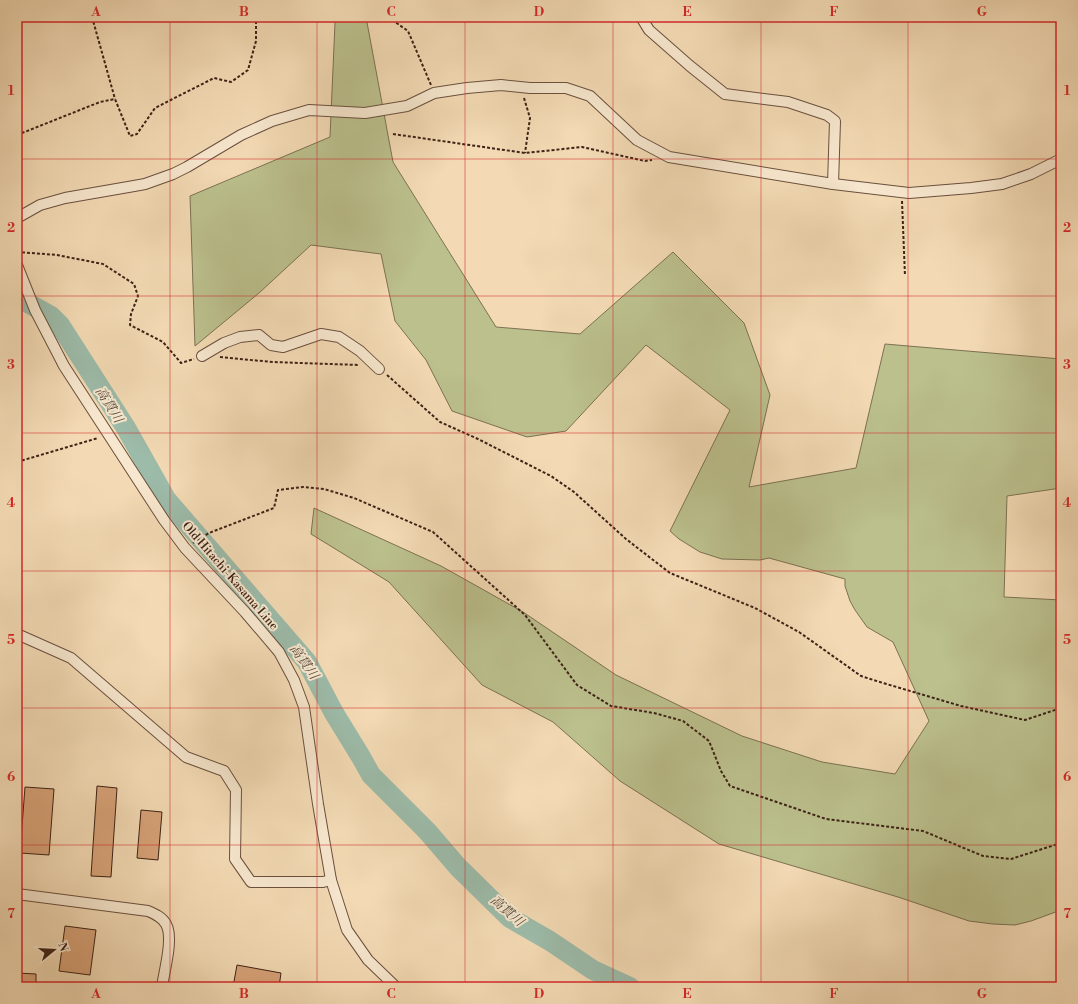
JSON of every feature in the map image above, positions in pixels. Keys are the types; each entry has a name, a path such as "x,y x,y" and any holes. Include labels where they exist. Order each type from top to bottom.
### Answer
{"street":[{"path":"641,17 649,30 725,94 788,102 827,115 835,121 833,184"},
{"path":"17,218 40,205 65,198 145,184 173,174 241,135 272,121 309,110 365,113 406,106 434,93 501,85 566,88 590,96 637,140 669,157 833,184 909,193 971,188 1002,184 1031,174 1061,159"},
{"name":"Old Hitachi-Kasama Line","path":"17,265 35,310 64,366 164,520 185,548 245,612 279,652 294,680 304,708 318,804 332,880 347,930 368,960 396,987"},
{"path":"202,356 224,343 240,337 259,335 271,345 283,347 321,334 339,337 360,351 379,369"},
{"path":"17,634 71,658 186,757 224,771 236,790 235,859 251,882 323,882 332,880"},
{"path":"17,894 148,911 158,915 166,923 170,940 162,987"}],"path":[{"path":"92,17 115,99 130,136 137,134 155,108 214,78 231,82 248,70 256,41 256,17"},
{"path":"388,17 408,31 434,93"},
{"path":"521,87 530,118 525,153"},
{"path":"17,135 100,102 115,99"},
{"path":"393,134 525,153 582,146 645,161 669,157"},
{"path":"902,192 905,276"},
{"path":"17,252 57,256 103,264 134,284 138,296 131,314 130,325 163,342 181,363 202,356 272,362 356,364 379,369 440,422 478,439 551,476 574,492 626,539 670,572 755,608 799,632 861,676 883,684 962,706 1025,720 1061,708"},
{"path":"17,462 108,435"},
{"path":"196,541 208,534 274,508 278,490 303,487 324,489 354,498 433,532 525,615 577,685 611,706 654,713 683,721 709,741 721,771 730,786 826,820 922,831 983,856 1011,859 1061,844"}],"green space":[{"path":"333,17 366,17 393,162 496,327 580,334 673,252 744,323 770,395 749,487 856,468 885,344 1061,359 1061,488 1007,496 1004,597 1061,600 1061,910 1015,925 969,921 898,897 719,844 620,781 553,722 482,685 389,582 311,534 314,508 441,566 523,612 616,675 742,736 822,762 895,774 929,721 893,642 867,627 850,601 845,586 845,579 769,558 760,560 722,559 700,552 679,539 670,531 730,410 646,345 566,431 527,437 452,411 426,360 395,321 381,254 311,245 259,293 195,346 190,196 330,137 335,23"}],"building":[{"path":"97,786 117,788 111,877 91,876"},
{"path":"25,787 54,789 49,855 20,853"},
{"path":"141,810 162,812 158,860 137,858"},
{"path":"65,926 96,930 90,975 59,971"},
{"path":"237,965 281,973 279,987 233,987"},
{"path":"17,973 36,974 36,987 17,987"}],"waterway":[{"name":"高貫川","path":"17,297 51,316 60,325 126,428 166,499 307,662 334,713 371,775 427,831 458,867 510,918 550,941 593,970 630,987"}]}
